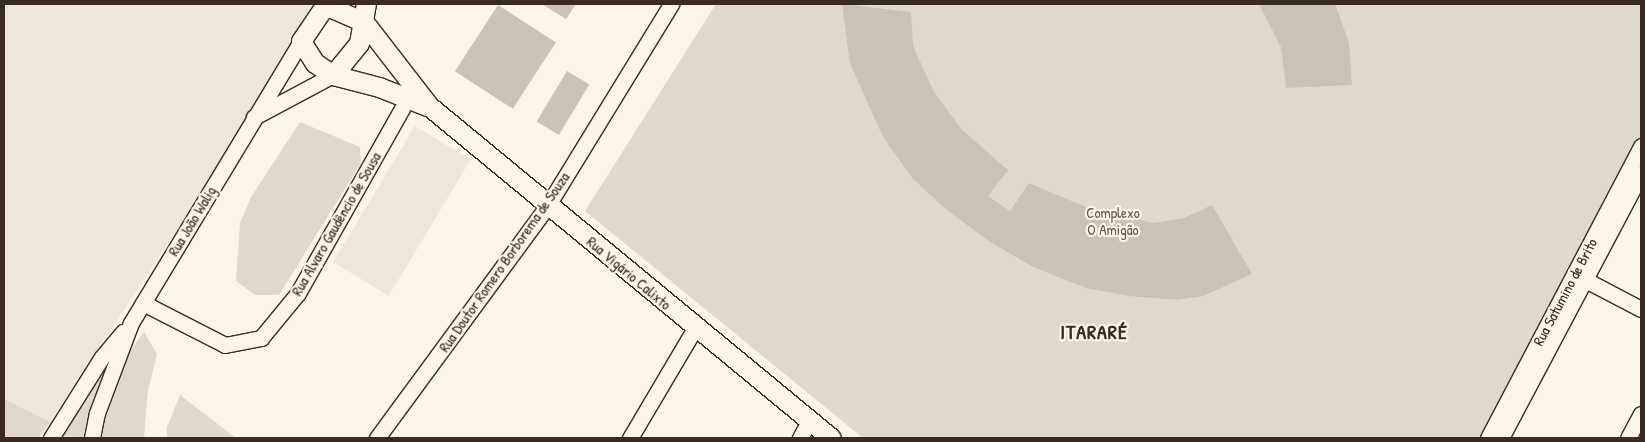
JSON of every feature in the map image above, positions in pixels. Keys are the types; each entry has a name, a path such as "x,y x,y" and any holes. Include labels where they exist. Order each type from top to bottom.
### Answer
{"main road":[{"name":"Rua Vigário Calixto","path":"325,4 364,22 429,106 695,328 831,438"},
{"name":"Rua João Walig","path":"301,42 325,4"},
{"path":"332,75 354,52 364,22 366,4"},
{"name":"Rua Vigário Calixto","path":"301,42 315,63 332,75 429,106"}],"street":[{"name":"Rua Doutor Romero Borborema de Souza","path":"377,438 548,205 671,4"},
{"name":"Rua João Walig","path":"131,323 253,118 301,42"},
{"path":"253,118 332,75"},
{"name":"Rua Alvaro Gaudêncio de Sousa","path":"143,303 225,345 261,338 298,294 408,98"},
{"name":"Rua Satumino de Brito","path":"1501,438 1580,277 1641,146"},
{"name":"Rua Satumino de Brito","path":"1488,438 1641,174"},
{"path":"1580,277 1641,309"},
{"path":"51,438 102,357 131,323"},
{"path":"92,438 96,414 131,323"},
{"path":"630,438 695,328"},
{"path":"1628,438 1641,414"},
{"path":"800,438 809,421"}],"shaded area":[{"path":"4,4 326,4 50,422 4,399"},
{"path":"415,126 471,159 389,296 333,262"}],"green space":[{"name":"Complexo O Amigão","path":"716,4 1641,4 1641,148 1489,438 863,438 585,211"},
{"path":"300,122 360,147 361,163 279,295 255,295 236,281 240,223 251,197"},
{"path":"144,332 157,354 148,390 144,438 102,438 112,375"},
{"path":"121,340 88,438 56,438"},
{"path":"180,395 236,438 167,438 167,427"},
{"path":"4,399 50,422 39,438 4,438"}],"building":[{"path":"542,4 576,4 566,19"},
{"path":"842,4 911,12 913,46 934,92 962,130 1008,170 988,196 1010,211 1029,183 1088,208 1154,223 1184,218 1212,205 1252,274 1203,296 1177,300 1129,296 1086,288 1033,267 989,241 948,211 913,179 883,137 850,63"},
{"path":"1259,4 1335,4 1349,43 1352,85 1286,88 1281,47"},
{"path":"498,5 556,43 513,109 455,71"},
{"path":"567,71 589,84 559,135 537,122"}],"district":[{"name":"ITARARÉ","path":"1094,331"}]}
